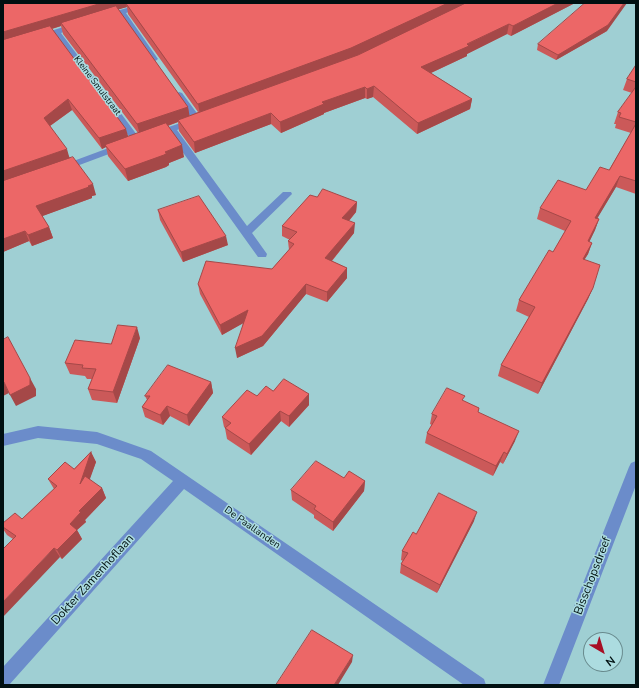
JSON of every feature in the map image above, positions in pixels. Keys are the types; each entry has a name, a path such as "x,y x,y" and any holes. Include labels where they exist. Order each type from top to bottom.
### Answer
{"street":[{"path":"99,19 152,3"},
{"path":"121,12 161,70"},
{"path":"33,39 85,23"},
{"name":"Kleine Smulstraat","path":"56,32 144,139"},
{"path":"58,170 200,119 174,89"},
{"path":"171,129 262,254"},
{"path":"246,233 287,194"},
{"name":"De Paallanden","path":"3,440 38,432 97,438 146,455 478,685"},
{"name":"Bisschopsdreef","path":"551,685 636,467"},
{"name":"Dokter Zamenhoflaan","path":"3,679 182,481"}],"building":[{"path":"3,3 102,3 3,32"},
{"path":"126,3 448,3 351,48 198,104"},
{"path":"466,3 558,3 513,26 509,24 467,44 469,46 421,67 472,99 418,123 374,86 367,89 365,87 322,102 324,104 280,122 271,113 194,142 178,120 358,55"},
{"path":"585,3 624,3 608,25 558,55 538,44"},
{"path":"116,6 188,107 137,124 61,23"},
{"path":"50,26 126,129 99,138 68,99 44,118 67,149 3,171 3,40"},
{"path":"636,65 636,82 627,79"},
{"path":"636,87 636,122 619,117 621,113 618,112"},
{"path":"166,123 182,145 165,152 167,153 164,155 125,169 105,145"},
{"path":"636,124 636,181 620,176 595,218 599,219 588,241 592,243 583,259 600,265 593,288 542,383 501,365 535,307 519,300 549,250 553,252 571,221 540,208 558,180 586,190 600,167 609,170"},
{"path":"73,157 93,184 88,186 89,187 36,206 49,227 28,235 25,231 3,239 3,181"},
{"path":"323,189 357,202 342,218 355,223 325,258 347,268 327,292 306,284 262,336 235,348 248,310 220,325 198,284 206,261 272,269 294,244 288,241 297,232 282,226 310,195 317,197"},
{"path":"199,196 226,236 181,252 158,210"},
{"path":"118,325 137,327 113,392 88,389 96,369 82,368 83,365 65,363 75,340 111,344"},
{"path":"8,337 30,378 30,385 10,395 3,382 3,340"},
{"path":"168,365 211,382 187,415 167,406 160,415 142,407 150,396 145,396"},
{"path":"284,379 309,394 289,416 280,411 249,444 225,428 231,423 222,417 247,390 257,396 266,386 273,391"},
{"path":"447,388 465,396 462,400 479,408 478,412 519,431 507,454 504,452 496,466 427,433 437,416 432,414"},
{"path":"91,452 80,484 85,476 102,488 79,511 81,512 70,524 77,530 57,550 54,548 3,602 3,549 16,536 3,527 3,523 15,513 22,519 57,486 48,479 65,462 74,469"},
{"path":"316,461 344,478 349,471 365,481 333,522 314,509 316,506 291,490"},
{"path":"439,493 477,512 440,585 401,564 408,553 402,551 413,532 416,534"},
{"path":"312,630 353,655 334,685 276,685"}]}
